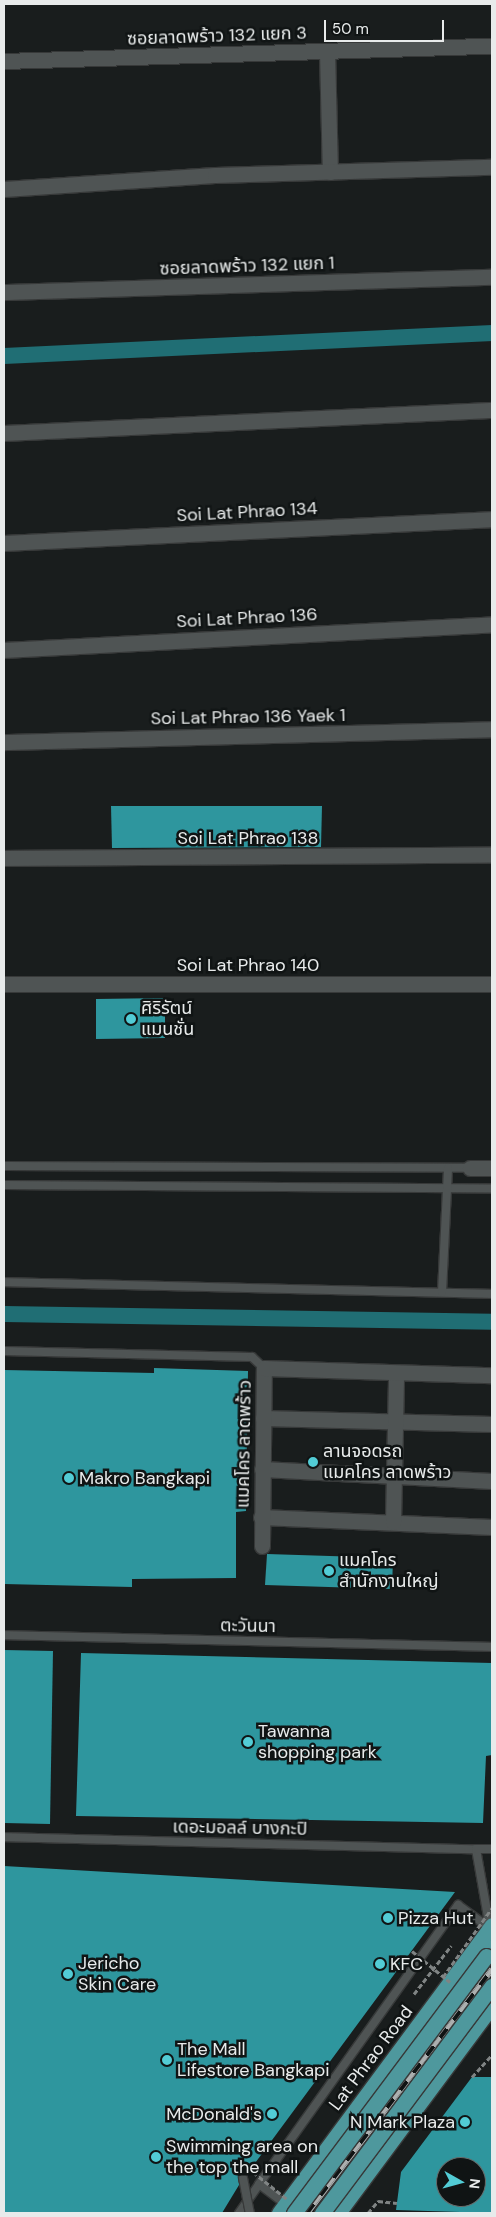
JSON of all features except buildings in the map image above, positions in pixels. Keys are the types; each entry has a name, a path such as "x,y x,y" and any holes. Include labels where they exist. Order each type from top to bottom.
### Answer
{"main road":[{"path":"287,2208 491,1934"},
{"path":"322,2213 492,1986"},
{"path":"338,2213 492,2006"}],"street":[{"name":"ซอยลาดพร้าว 132 แยก 3","path":"4,61 492,46"},
{"path":"327,52 330,172"},
{"path":"4,188 330,172 492,167"},
{"name":"ซอยลาดพร้าว 132 แยก 1","path":"4,292 492,277"},
{"path":"4,433 492,410"},
{"name":"Soi Lat Phrao 134","path":"4,543 492,519"},
{"name":"Soi Lat Phrao 136","path":"4,650 492,624"},
{"name":"Soi Lat Phrao 136 Yaek 1","path":"4,742 492,729"},
{"name":"Soi Lat Phrao 138","path":"4,858 492,855"},
{"name":"Soi Lat Phrao 140","path":"4,984 492,984"},
{"path":"470,1168 492,1168"},
{"name":"แมคโคร ลาดพร้าว","path":"492,1375 264,1368 262,1469 262,1517 492,1527"},
{"path":"393,1522 396,1373"},
{"path":"263,1418 492,1424"},
{"path":"262,1469 492,1481"},
{"path":"262,1517 262,1546"}],"lane":[{"path":"4,1166 470,1168"},
{"path":"442,1292 448,1168"},
{"path":"4,1185 492,1188"},
{"path":"4,1282 492,1294"},
{"path":"4,1350 252,1357 264,1368"},
{"name":"ตะวันนา","path":"4,1635 492,1648"},
{"name":"เดอะมอลล์ บางกะปิ","path":"4,1837 492,1849"},
{"path":"476,1849 491,1934"},
{"path":"239,2213 458,1905 491,1934"},
{"path":"243,2178 250,2213"},
{"path":"259,2184 287,2208"}],"path":[{"path":"442,1977 492,1908"},
{"path":"414,1994 451,1946"},
{"path":"472,2076 492,2055"},
{"path":"488,2061 492,2063"},
{"path":"250,2170 287,2208"},
{"path":"368,2213 378,2201 397,2203"}],"waterway":[{"path":"4,356 492,333"},
{"path":"4,1314 492,1322"}],"railway":[{"path":"307,2213 492,1969"}],"place":[{"name":"ศิริรัตน์ แมนชั่น","path":"131,1019"},
{"name":"ลานจอดรถ แมคโคร ลาดพร้าว","path":"313,1462"},
{"name":"Makro Bangkapi","path":"69,1478"},
{"name":"แมคโคร สำนักงานใหญ่","path":"329,1571"},
{"name":"Tawanna shopping park","path":"248,1742"},
{"name":"Pizza Hut","path":"388,1918"},
{"name":"KFC","path":"380,1964"},
{"name":"Jericho Skin Care","path":"68,1974"},
{"name":"The Mall Lifestore Bangkapi","path":"167,2060"},
{"name":"McDonald's","path":"272,2114"},
{"name":"N Mark Plaza","path":"465,2122"},
{"name":"Swimming area on the top the mall","path":"156,2157"}]}
